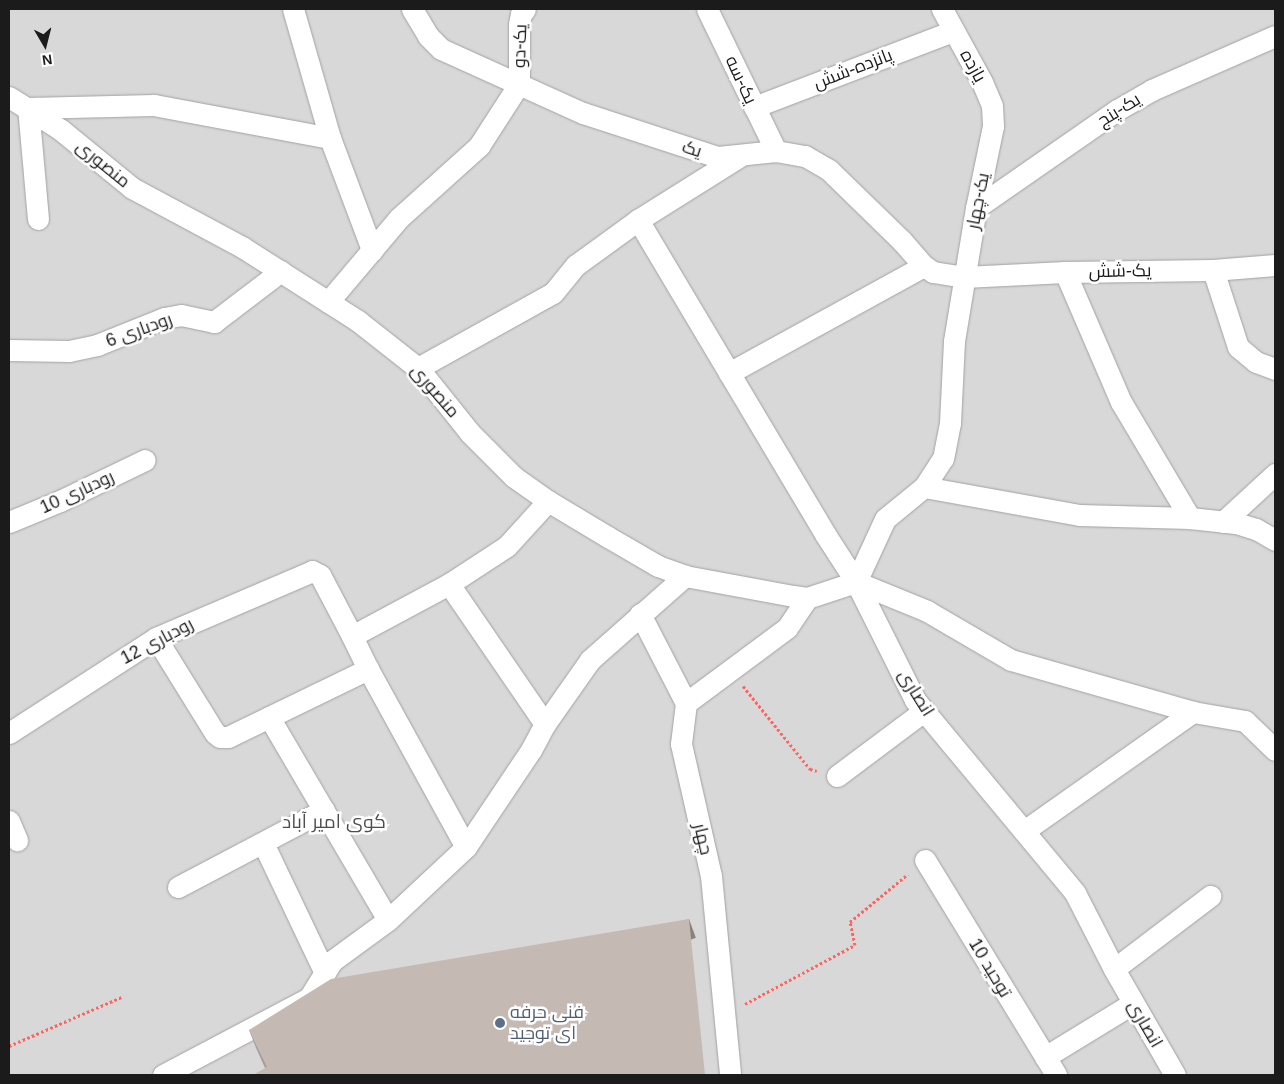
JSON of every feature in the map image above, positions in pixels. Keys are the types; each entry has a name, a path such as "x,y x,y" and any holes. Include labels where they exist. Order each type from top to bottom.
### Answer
{"street":[{"path":"293,9 330,138 372,250"},
{"name":"یک","path":"412,9 428,36 441,49 584,112 718,157 776,151 805,156 829,170 902,240 924,266"},
{"name":"یک-دو","path":"519,84 519,24 521,14 525,9"},
{"name":"یک-سه","path":"709,9 776,151"},
{"name":"یازده","path":"942,9 982,82 992,106 993,126"},
{"name":"پانزده-شش","path":"754,107 953,31"},
{"name":"یک-پنج","path":"976,208 1117,110 1152,90 1275,36"},
{"path":"328,302 399,218 479,146 519,84"},
{"name":"منصوری","path":"9,97 61,130 132,188 242,248 358,321 418,368 470,433 514,477 548,501 658,566 685,576 807,598 856,582"},
{"path":"38,219 28,108 154,105 330,138"},
{"name":"یک-چهار","path":"964,277 993,126"},
{"path":"418,368 553,294 576,265 638,220 744,153"},
{"name":"انصاری","path":"638,220 825,534 856,582 915,700 1075,893 1114,969 1175,1075"},
{"name":"یک-شش","path":"964,277 1065,272 1212,270 1275,265"},
{"path":"729,373 924,266 933,272 964,277 954,341 950,423 943,458 924,487 885,519 856,582 927,611 1011,660 1193,712 1245,721 1275,750"},
{"path":"1212,270 1238,347 1256,362 1275,369"},
{"name":"رودباری 6","path":"9,350 69,350 97,346 164,318 181,315 214,322 281,271"},
{"path":"1065,272 1106,371 1121,402 1190,518"},
{"name":"رودباری 10","path":"9,522 60,502 145,460"},
{"path":"1223,522 1275,474"},
{"path":"924,487 1079,515 1190,518 1223,522 1256,528 1275,540"},
{"path":"466,847 368,669 352,636 449,584 507,546 548,501"},
{"name":"رودباری 12","path":"9,733 156,638 312,571 317,572 352,636"},
{"path":"163,1075 310,998 332,961 388,920 466,847 531,750 545,724 590,660 685,576"},
{"path":"449,584 545,724"},
{"path":"640,614 686,704 787,628 807,598"},
{"path":"156,638 215,733 220,737 228,736 368,669"},
{"name":"چهار","path":"686,704 681,744 712,876 730,1075"},
{"path":"837,776 924,711"},
{"path":"1024,831 1193,712"},
{"path":"269,717 388,920"},
{"path":"178,887 324,810"},
{"path":"263,843 322,978"},
{"name":"توحید 10","path":"925,860 1056,1075"},
{"path":"1114,969 1210,896"},
{"path":"1044,1057 1133,1003"}],"path":[{"path":"730,670 810,770 837,776"},
{"path":"725,1015 855,945 850,922 925,860"},
{"path":"9,1046 124,996"}],"shaded area":[{"path":"9,9 1275,9 1275,1075 9,1075"}],"building":[{"name":"فنی حرفه ای توجید","path":"689,919 705,1075 253,1075 267,1067 249,1030 331,979"}],"place":[{"name":"فنی حرفه ای توجید","path":"500,1023"}],"district":[{"name":"کوی امیر آباد","path":"334,822"}]}
